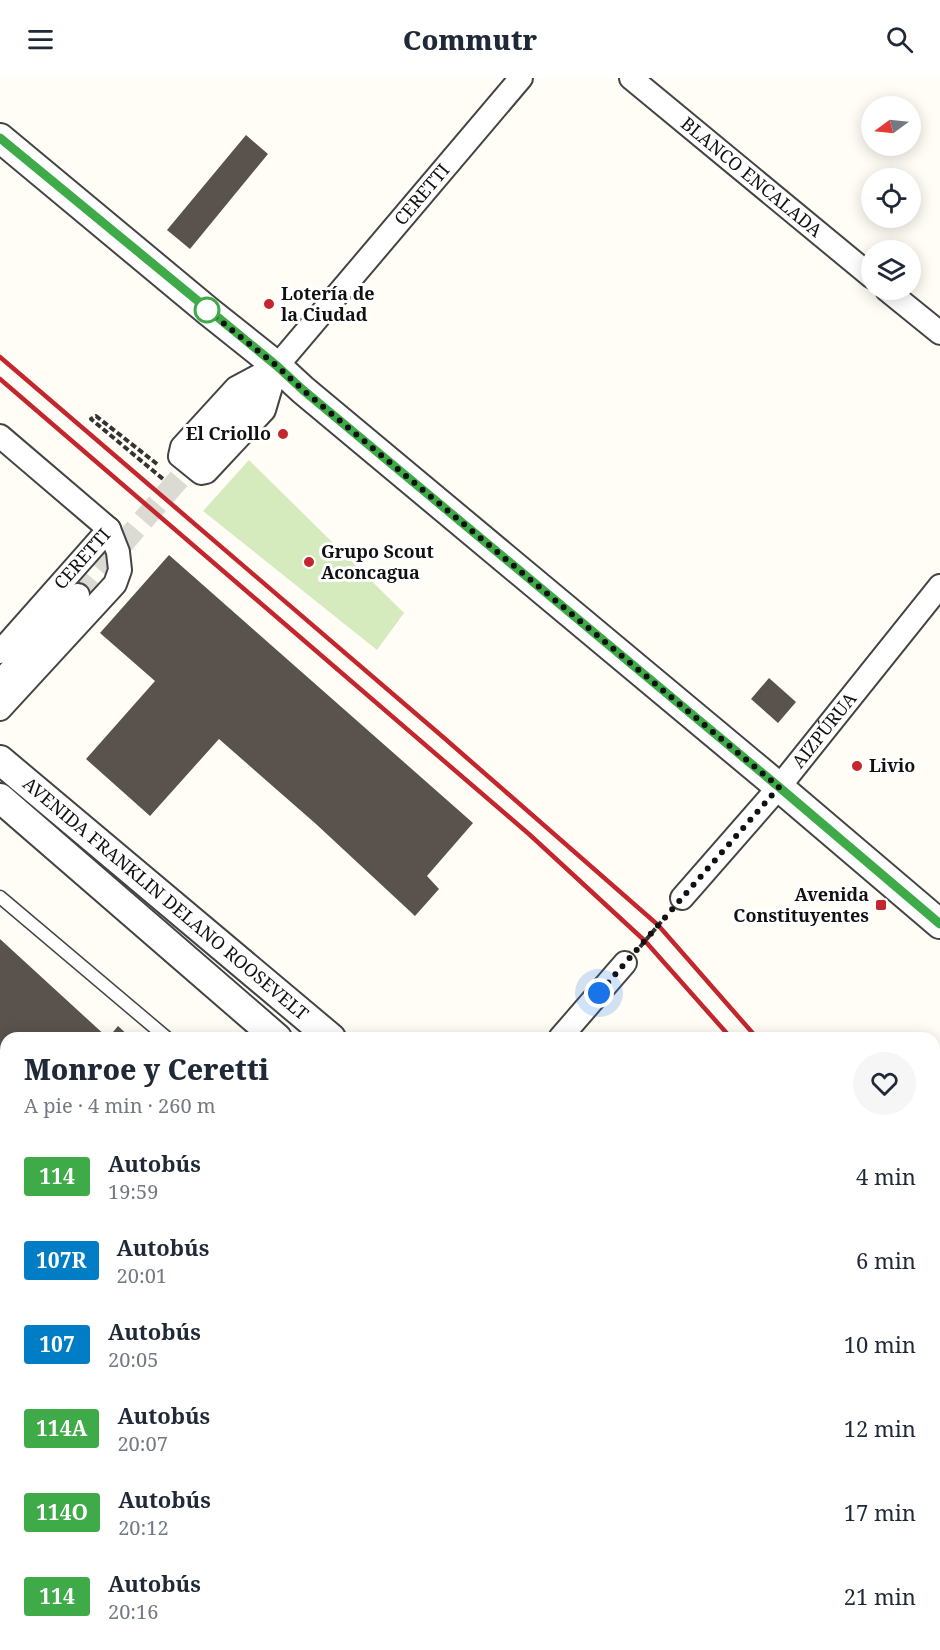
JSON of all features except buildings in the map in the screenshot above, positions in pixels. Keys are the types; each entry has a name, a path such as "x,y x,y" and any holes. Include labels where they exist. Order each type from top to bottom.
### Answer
{"street":[{"name":"CERETTI","path":"277,366 264,410 206,472 201,473 182,447 236,387 277,366 521,78"},
{"name":"BLANCO ENCALADA","path":"631,78 861,268"},
{"path":"0,138 277,366 940,924"},
{"path":"899,300 940,333"},
{"path":"0,436 109,529"},
{"name":"CERETTI","path":"0,652 109,529 118,552 120,570 115,584 0,710"},
{"name":"AIZPÚRUA","path":"681,898 779,787 940,586"},
{"name":"CERETTI","path":"0,682 78,595"},
{"name":"AVENIDA FRANKLIN DELANO ROOSEVELT","path":"0,760 324,1032"},
{"name":"AVENIDA FRANKLIN DELANO ROOSEVELT","path":"0,798 270,1032"},
{"path":"565,1032 625,963"}],"lane":[{"path":"0,897 161,1032"}],"path":[{"path":"163,479 91,419 96,416 156,464 189,456"},
{"path":"625,963 681,898"}],"green space":[{"name":"Grupo Scout Aconcagua","path":"249,460 404,613 377,650 203,511"}],"tunnel":[{"path":"78,595 198,457"}],"railway":[{"path":"0,357 443,737 658,925 752,1032"},
{"path":"0,379 530,835 645,941 726,1032"}],"bus line":[{"name":"114","path":"0,138 277,366 940,924"}],"place":[{"name":"Lotería de la Ciudad","path":"269,304"},
{"name":"El Criollo","path":"283,434"},
{"name":"Grupo Scout Aconcagua","path":"309,562"},
{"name":"Livio","path":"857,766"},
{"name":"Avenida Constituyentes","path":"881,905"}],"route":[{"path":"207,310 277,366 779,787 599,993"}]}
